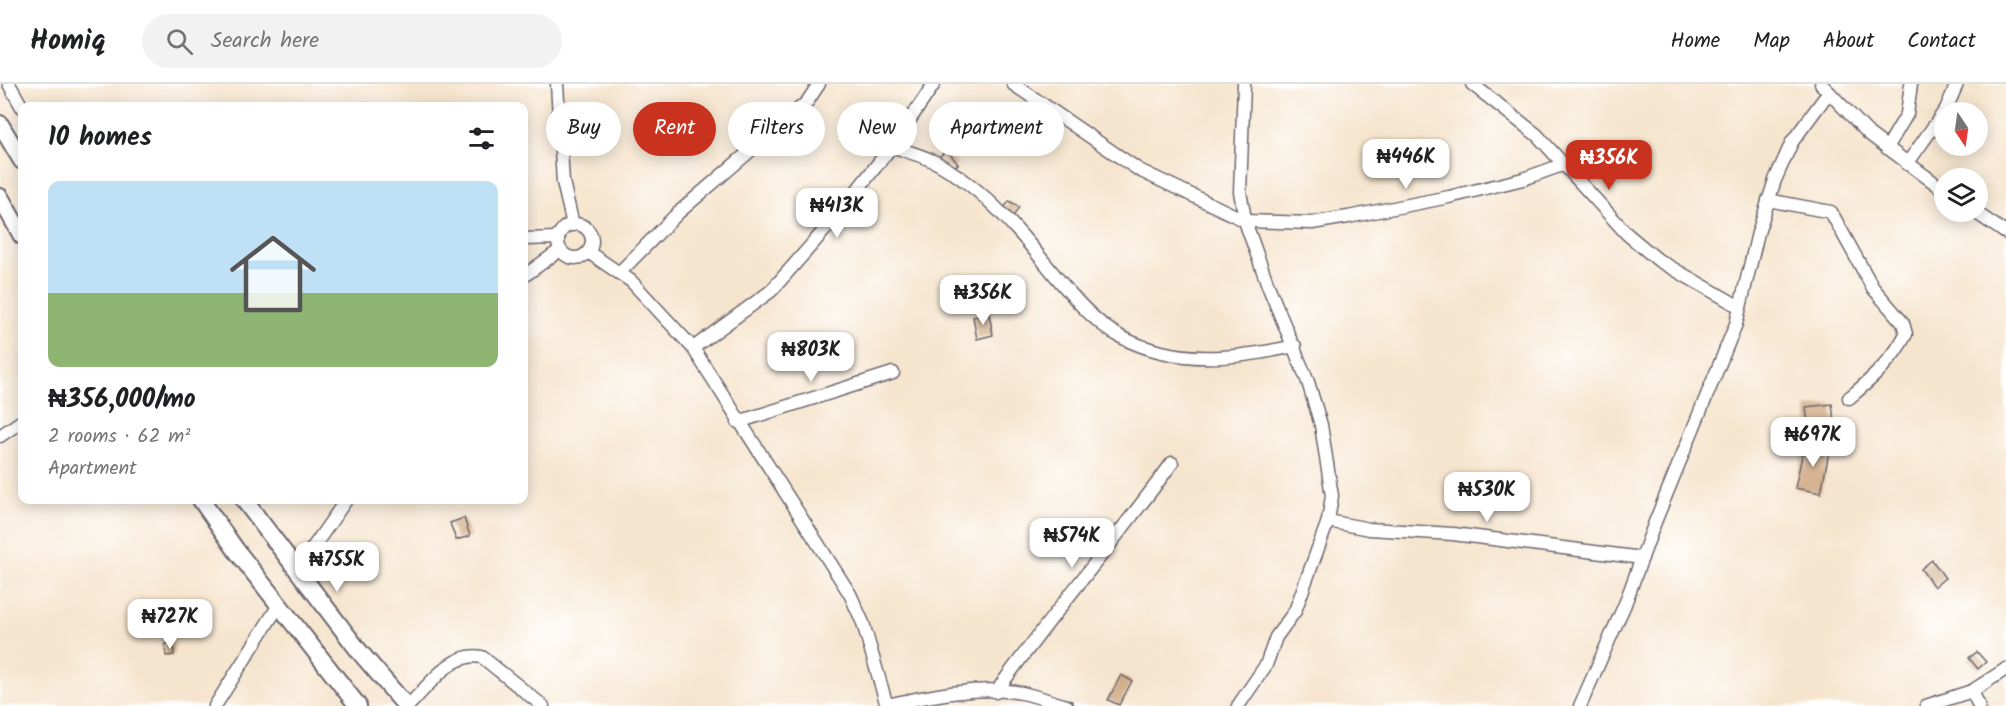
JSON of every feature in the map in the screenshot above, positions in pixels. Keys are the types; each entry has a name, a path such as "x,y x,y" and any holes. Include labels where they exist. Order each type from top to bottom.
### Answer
{"main road":[{"path":"0,124 18,154"},
{"path":"0,197 18,229"},
{"path":"204,504 358,706"},
{"path":"247,504 359,651 407,706"}],"street":[{"path":"0,91 9,84 19,102"},
{"path":"557,84 563,182 573,225"},
{"path":"619,273 678,213 807,102 819,84"},
{"path":"917,109 934,84"},
{"path":"1013,84 1139,170 1246,221 1312,223 1348,217 1449,197 1523,179 1566,164"},
{"path":"1238,706 1266,665 1276,637 1295,611 1328,521 1332,496 1321,425 1295,346 1265,277 1246,221 1240,192 1244,84"},
{"path":"1472,84 1537,135 1566,164 1627,234 1658,260 1740,307"},
{"path":"1887,148 1907,114 1911,84"},
{"path":"1907,164 1946,109 1957,84"},
{"path":"1580,706 1625,604 1736,324 1768,200 1792,142 1825,88 1869,134 1934,183"},
{"path":"693,348 771,291 836,217 884,156"},
{"path":"917,156 939,164 968,184 1015,228 1079,304 1119,337 1165,354 1211,359 1245,357 1295,346"},
{"path":"1768,200 1831,212 1873,288 1902,323 1906,334 1881,372 1849,398"},
{"path":"1988,221 2006,233"},
{"path":"528,272 559,244 561,232 573,225 588,230 592,237 588,252"},
{"path":"528,240 559,244 573,259 588,252"},
{"path":"588,252 631,281 693,348 738,422 850,594 863,623 887,706 949,694 996,692 1019,693 1067,706"},
{"path":"738,422 893,373"},
{"path":"0,436 18,424"},
{"path":"996,692 1033,640 1113,543 1172,463"},
{"path":"298,569 343,504"},
{"path":"1328,521 1369,529 1453,534 1642,558"},
{"path":"215,706 279,605"},
{"path":"407,706 457,658 471,654 482,657 543,706"},
{"path":"1926,706 1972,692 2006,669"},
{"path":"1972,692 1978,706"}],"building":[{"path":"952,156 958,164 950,170 939,157"},
{"path":"1009,201 1019,207 1011,220 1001,213"},
{"path":"989,314 993,335 977,339 973,317"},
{"path":"1832,404 1836,438 1810,441 1806,407"},
{"path":"1805,442 1830,447 1821,493 1795,488"},
{"path":"464,518 470,536 456,540 450,523"},
{"path":"1932,560 1945,578 1934,587 1921,569"},
{"path":"173,643 174,655 166,656 165,644"},
{"path":"1977,652 1986,662 1978,669 1969,658"},
{"path":"1121,675 1132,681 1119,705 1108,700"}]}
